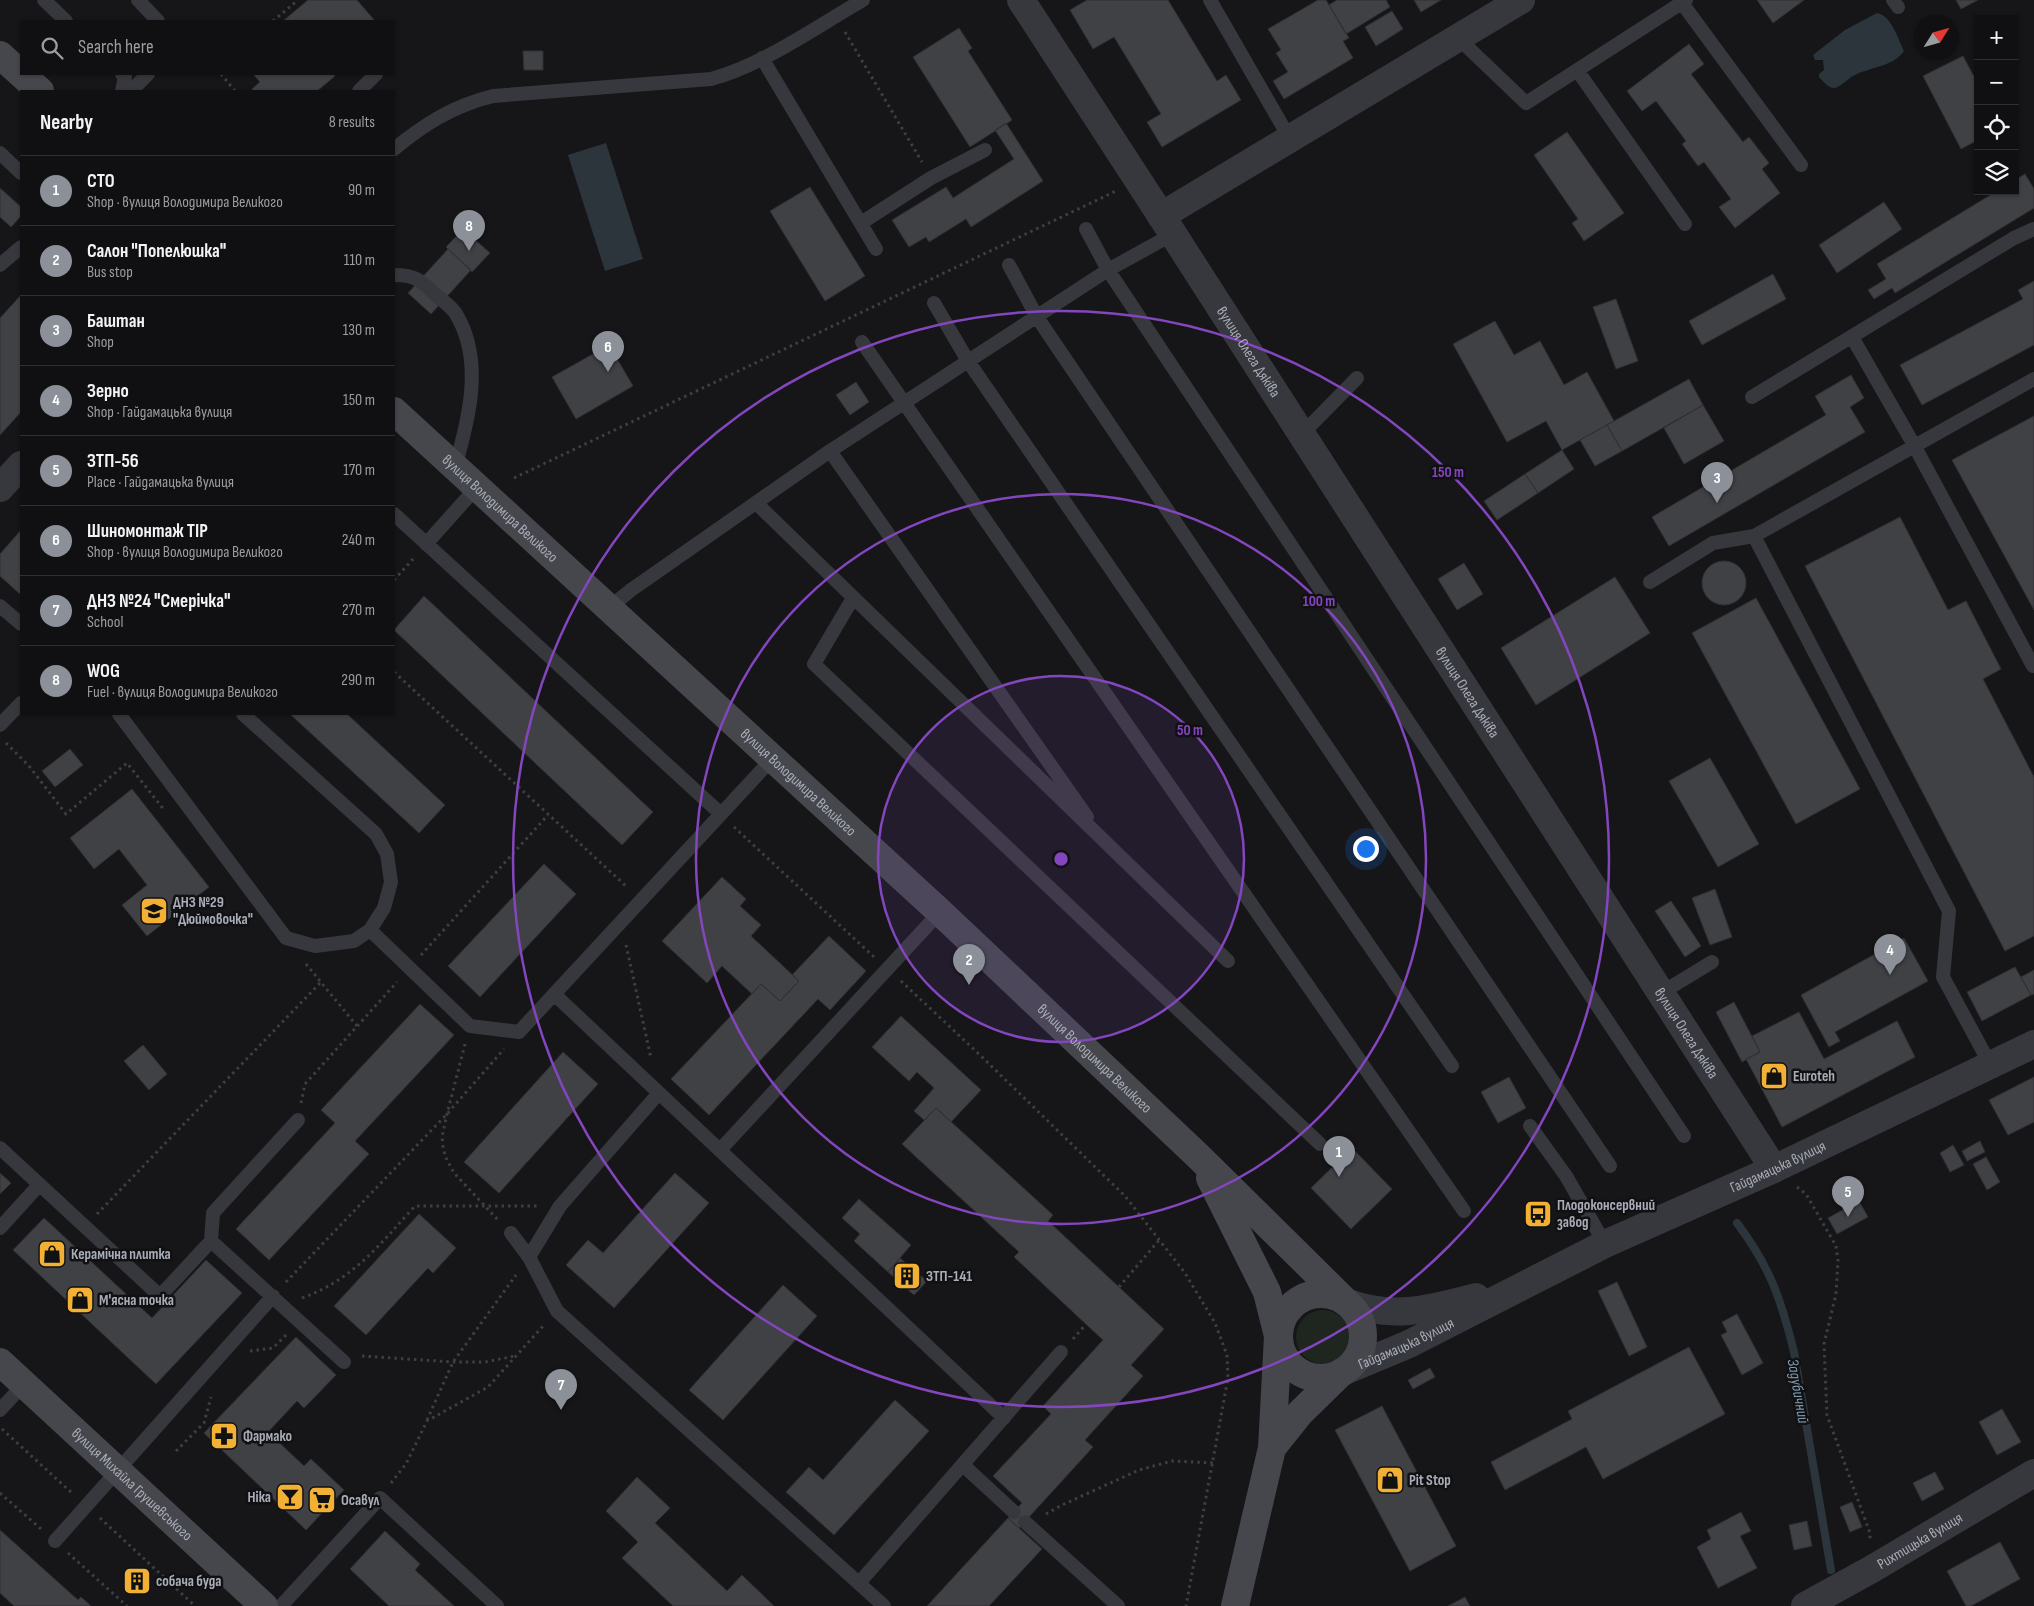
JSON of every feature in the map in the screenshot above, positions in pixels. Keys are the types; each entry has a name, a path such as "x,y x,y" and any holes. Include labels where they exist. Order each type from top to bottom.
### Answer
{"street":[{"name":"вулиця Олега Дяківа","path":"1021,0 1168,225 1774,1169"},
{"path":"1168,225 1290,139 1521,0"},
{"path":"0,55 20,73"},
{"path":"22,75 39,90"},
{"name":"вулиця Володимира Великого","path":"395,412 940,912 1199,1157 1346,1302"},
{"path":"0,488 20,466"},
{"name":"Гайдамацька вулиця","path":"1342,1372 1409,1344 1605,1244 1774,1169 2034,1044"},
{"name":"вулиця Володимира Великого","path":"1199,1157 1266,1292 1278,1336 1272,1448 1236,1606"},
{"name":"Гайдамацька вулиця","path":"1346,1302 1364,1309 1380,1312 1425,1310 1521,1286"},
{"path":"1323,1294 1346,1302 1360,1321 1362,1345 1358,1356 1342,1372 1329,1378 1305,1375 1294,1369 1286,1360 1278,1336 1284,1315 1291,1306 1301,1299 1312,1295 1323,1294"},
{"name":"вулиця Михайла Грушевського","path":"0,1362 264,1606"},
{"name":"вулиця Володимира Великого","path":"1272,1448 1300,1413 1342,1372"},
{"name":"Рихтицька вулиця","path":"1805,1606 1872,1569 2034,1473"}],"lane":[{"path":"44,0 65,20"},
{"path":"138,0 157,20"},
{"path":"395,148 429,122 450,110 469,102 494,96 711,80 731,74 863,0"},
{"path":"1210,0 1290,139"},
{"path":"1458,38 1526,103 1684,1 1800,165"},
{"path":"762,58 876,249"},
{"path":"1576,70 1685,224"},
{"path":"122,90 125,77 123,75"},
{"path":"132,90 147,75"},
{"path":"360,90 375,75"},
{"path":"861,223 931,178 985,150"},
{"path":"0,153 20,172"},
{"path":"609,608 631,590 830,451 1108,270 1168,225"},
{"path":"1086,229 1108,270 1684,1136"},
{"path":"1752,397 2014,238 2034,230"},
{"path":"0,265 12,251"},
{"path":"1009,265 1037,317 1610,1166"},
{"path":"395,276 417,278 456,313 470,347 472,394 466,431 455,467"},
{"path":"934,303 968,362 1452,1066"},
{"path":"1852,337 1914,445 2033,666"},
{"path":"862,342 1464,1211"},
{"path":"1302,434 1357,378"},
{"path":"1650,582 1713,543 1754,536 2034,379"},
{"path":"830,451 1106,844"},
{"path":"426,544 477,487"},
{"path":"756,503 1228,961"},
{"path":"395,515 721,814"},
{"path":"1754,536 1949,911 1943,977 1990,1066"},
{"path":"853,598 814,664 1320,1144"},
{"path":"0,606 20,623"},
{"path":"0,725 20,704"},
{"path":"119,715 286,938 315,946 354,941 370,930 384,908 391,882 387,854 376,834 244,715"},
{"path":"370,930 470,1026 519,1032 772,759"},
{"path":"720,1150 940,912"},
{"path":"1661,993 1712,962"},
{"path":"554,994 1004,1418"},
{"path":"529,1257 560,1206 659,1093"},
{"path":"0,1148 160,1296 211,1242 213,1213 298,1120"},
{"path":"1530,1126 1566,1176 1605,1244"},
{"path":"0,1228 39,1185"},
{"path":"511,1233 529,1257 557,1312 884,1606"},
{"path":"211,1242 344,1362"},
{"path":"55,1541 221,1353 278,1301"},
{"path":"859,1583 1061,1352"},
{"path":"0,1410 24,1384"},
{"path":"962,1465 1118,1606"},
{"path":"281,1606 380,1498 497,1606"}],"path":[{"path":"274,20 298,0"},
{"path":"835,16 931,178"},
{"path":"222,75 234,90"},
{"path":"225,78 229,75"},
{"path":"514,478 1138,180"},
{"path":"395,579 426,544"},
{"path":"395,673 641,900"},
{"path":"0,737 29,766 66,814 127,763 170,817"},
{"path":"721,814 1095,1165 1125,1196 1160,1239 1185,1273 1215,1323 1227,1355 1228,1378 1186,1606"},
{"path":"304,1084 548,815"},
{"path":"621,922 659,1093"},
{"path":"286,938 357,1026"},
{"path":"85,1227 321,982"},
{"path":"470,1026 442,1137 445,1156 454,1173 511,1233"},
{"path":"278,1301 519,1032"},
{"path":"1774,1169 1806,1194 1836,1246 1838,1261 1836,1294 1824,1344 1826,1416 1870,1533 1872,1569"},
{"path":"278,1301 316,1293 342,1279 363,1263 415,1206 560,1206"},
{"path":"1119,1287 1160,1239"},
{"path":"380,1498 406,1464 453,1362 529,1257"},
{"path":"427,1421 488,1387 557,1312"},
{"path":"176,1451 204,1423 221,1353 273,1348 300,1321"},
{"path":"344,1362 361,1356 453,1362 485,1362 516,1356"},
{"path":"1022,1519 1062,1505 1140,1470 1172,1461 1213,1463"}],"shaded area":[{"path":"1877,13 1891,23 1904,51 1888,64 1861,72 1838,87 1828,86 1819,77 1819,74 1824,70 1823,60 1815,60 1813,55 1845,30"},
{"path":"606,143 643,259 605,271 568,155"},
{"path":"1318,1310 1328,1310 1338,1314 1346,1322 1350,1337 1346,1352 1338,1360 1328,1364 1318,1364 1308,1360 1300,1352 1296,1342 1296,1332 1300,1322 1308,1314"}],"building":[{"path":"308,0 357,0 374,20 284,20"},
{"path":"1087,0 1168,0 1217,81 1226,75 1241,100 1162,147 1147,122 1161,114 1114,37 1093,49 1070,10"},
{"path":"1318,0 1326,0 1349,38 1343,41 1353,58 1284,99 1273,81 1288,72 1276,53 1281,50 1268,29"},
{"path":"1337,0 1386,0 1390,7 1346,34 1329,5"},
{"path":"1414,0 1441,0 1421,12"},
{"path":"1757,0 1804,0 1773,23"},
{"path":"1956,0 1978,0 1961,9"},
{"path":"1392,11 1403,29 1376,46 1365,27"},
{"path":"959,28 972,48 968,51 1012,120 970,147 913,57"},
{"path":"1689,44 1704,64 1691,74 1743,142 1749,137 1769,163 1762,169 1780,193 1735,228 1719,207 1731,199 1704,162 1698,166 1682,144 1686,141 1656,101 1642,111 1627,91"},
{"path":"523,51 543,51 543,70 524,70"},
{"path":"1963,56 1974,77 1974,142 1961,149 1923,76 1955,60 1959,60"},
{"path":"254,75 335,76 318,90 252,90 260,82"},
{"path":"1006,123 1043,181 971,227 966,219 929,242 926,237 909,247 892,220 946,187 953,198 1014,159 995,130"},
{"path":"1567,132 1624,213 1584,241 1572,223 1578,219 1534,155"},
{"path":"2025,174 2034,189 2034,208 1895,293 1892,288 1874,299 1868,290 1886,279 1877,264 1990,195 2019,195 2019,178"},
{"path":"810,187 865,276 825,301 770,211"},
{"path":"0,188 20,206 20,217 11,227 0,217"},
{"path":"1884,202 1902,229 1837,273 1819,245"},
{"path":"463,229 490,253 472,272 446,247"},
{"path":"448,249 471,270 431,314 408,293"},
{"path":"1773,274 1786,299 1702,345 1689,321"},
{"path":"2034,281 2034,345 1922,405 1900,365 2023,299 2018,290"},
{"path":"20,296 20,413 0,435 0,318"},
{"path":"1616,299 1638,361 1616,369 1593,307"},
{"path":"1495,321 1514,355 1540,341 1564,385 1587,372 1614,421 1562,450 1546,421 1507,442 1453,344"},
{"path":"609,345 633,386 576,419 552,377"},
{"path":"1851,375 1864,398 1850,407 1865,432 1669,546 1652,517 1826,415 1815,396"},
{"path":"1689,379 1703,405 1622,451 1607,425"},
{"path":"856,382 869,402 850,415 836,395"},
{"path":"1703,405 1724,441 1684,464 1664,428"},
{"path":"2034,416 2034,610 1952,460"},
{"path":"1607,425 1622,451 1595,466 1580,440"},
{"path":"1562,450 1574,469 1538,493 1525,474"},
{"path":"1525,474 1538,493 1497,520 1484,501"},
{"path":"1900,517 1948,610 1966,601 2001,669 1983,679 2034,777 2034,936 2005,951 1805,566"},
{"path":"20,531 20,594 0,576 0,554"},
{"path":"1728,561 1740,567 1745,574 1745,592 1740,599 1733,604 1720,605 1712,602 1705,595 1702,579 1705,571 1712,564"},
{"path":"1464,563 1483,594 1457,610 1438,579"},
{"path":"1615,577 1650,633 1536,705 1501,648"},
{"path":"424,596 653,812 622,845 395,631"},
{"path":"1756,598 1860,789 1796,824 1692,633"},
{"path":"291,715 348,715 445,805 419,833"},
{"path":"70,749 83,765 55,787 42,771"},
{"path":"1710,758 1759,844 1718,867 1669,781"},
{"name":"ДНЗ №29 \"Дюймовочка\"","path":"132,789 209,887 147,936 122,905 147,885 119,849 94,869 70,838"},
{"path":"544,864 576,894 480,997 448,966"},
{"path":"722,877 746,899 740,906 761,925 751,936 799,981 780,1001 761,984 752,994 722,966 707,983 662,941"},
{"path":"1715,889 1732,937 1710,945 1692,898"},
{"path":"1671,901 1701,946 1685,957 1655,911"},
{"path":"829,936 866,971 830,1010 818,999 709,1115 671,1079 761,984 780,1001 799,981 792,975"},
{"path":"1904,938 1928,981 1835,1032 1840,1041 1829,1047 1801,995"},
{"path":"2015,967 2031,995 1982,1021 1967,992"},
{"path":"2034,970 2034,994 2031,995 2021,977"},
{"path":"1734,1002 1760,1052 1742,1062 1716,1012"},
{"path":"420,1004 454,1035 355,1141 369,1154 269,1260 236,1229 335,1123 321,1110"},
{"path":"1799,1012 1824,1059 1897,1021 1915,1057 1782,1127 1746,1059 1760,1052 1752,1036"},
{"path":"901,1016 981,1090 951,1122 936,1108 924,1120 914,1111 934,1088 917,1072 909,1081 872,1047"},
{"path":"143,1045 167,1074 149,1090 124,1061"},
{"path":"563,1052 598,1084 499,1193 464,1162"},
{"path":"1509,1077 1526,1108 1498,1123 1481,1092"},
{"path":"2034,1077 2034,1122 2008,1135 1989,1100"},
{"path":"936,1108 1053,1215 1048,1221 1164,1329 1131,1365 1143,1376 1085,1440 1093,1447 1019,1528 1008,1518 1022,1503 993,1476 1051,1414 1043,1406 1103,1340 1014,1257 1019,1252 902,1144"},
{"path":"1980,1141 1985,1152 1967,1161 1962,1151"},
{"path":"1953,1145 1964,1165 1950,1172 1940,1153"},
{"path":"1352,1148 1392,1189 1351,1229 1311,1188"},
{"path":"1986,1157 2000,1182 1987,1190 1973,1164"},
{"path":"0,1173 11,1183 0,1194"},
{"path":"675,1173 709,1203 614,1308 566,1265 588,1240 603,1253"},
{"path":"859,1199 911,1245 888,1272 854,1241 860,1234 842,1218"},
{"path":"1859,1201 1868,1217 1837,1234 1828,1218"},
{"path":"419,1214 456,1248 433,1273 428,1268 366,1335 334,1306"},
{"path":"44,1218 152,1318 206,1260 242,1293 156,1384 13,1250"},
{"name":"ЗТП-141","path":"900,1258 927,1281 914,1295 888,1272"},
{"path":"1617,1282 1647,1347 1629,1356 1598,1291"},
{"path":"783,1285 817,1316 723,1420 689,1390"},
{"path":"1737,1314 1763,1363 1742,1375 1721,1335 1727,1332 1722,1322"},
{"path":"296,1337 336,1375 304,1408 297,1401 268,1432 304,1466 311,1459 344,1490 306,1530 204,1433"},
{"path":"1689,1347 1725,1414 1603,1479 1586,1447 1505,1490 1491,1462 1572,1419 1568,1411"},
{"path":"1430,1368 1435,1377 1413,1389 1408,1380"},
{"path":"895,1400 929,1431 834,1535 786,1492 809,1467 823,1480"},
{"path":"1382,1406 1456,1546 1410,1571 1335,1430"},
{"path":"2002,1409 2021,1442 1997,1455 1979,1422"},
{"path":"1935,1472 1944,1489 1922,1501 1913,1483"},
{"path":"637,1477 670,1508 655,1523 727,1591 742,1575 774,1606 673,1606 622,1558 638,1542 606,1511"},
{"path":"1852,1502 1862,1527 1850,1532 1840,1507"},
{"path":"1741,1512 1751,1531 1740,1536 1757,1568 1718,1588 1697,1547 1711,1539 1707,1530"},
{"path":"1008,1518 1042,1549 989,1606 927,1606"},
{"path":"1807,1521 1812,1546 1794,1550 1789,1525"},
{"path":"0,1530 78,1600 81,1597 91,1606 14,1606 0,1593"},
{"path":"385,1531 420,1564 415,1570 454,1606 389,1606 350,1569"},
{"path":"2000,1542 2020,1579 1971,1606 1966,1606 1947,1571"},
{"path":"1465,1597 1470,1606 1448,1606"}],"waterway":[{"name":"Задубичний","path":"1737,1223 1766,1269 1779,1299 1789,1333 1794,1352 1831,1570"}],"place":[{"name":"WOG","path":"469,251"},
{"name":"Шиномонтаж ТІР","path":"608,372"},
{"name":"Баштан","path":"1717,503"},
{"name":"ДНЗ №29 \"Дюймовочка\"","path":"154,911"},
{"name":"Зерно","path":"1890,975"},
{"name":"Салон \"Попелюшка\"","path":"969,985"},
{"name":"Euroteh","path":"1774,1076"},
{"name":"СТО","path":"1339,1177"},
{"name":"Плодоконсервний завод","path":"1538,1214"},
{"name":"ЗТП-56","path":"1848,1217"},
{"name":"Керамічна плитка","path":"52,1254"},
{"name":"ЗТП-141","path":"907,1276"},
{"name":"М'ясна точка","path":"80,1300"},
{"name":"ДНЗ №24 \"Смерічка\"","path":"561,1410"},
{"name":"Фармако","path":"224,1436"},
{"name":"Pit Stop","path":"1390,1480"},
{"name":"Ніка","path":"290,1497"},
{"name":"Осавул","path":"322,1500"},
{"name":"собача буда","path":"137,1581"}]}
